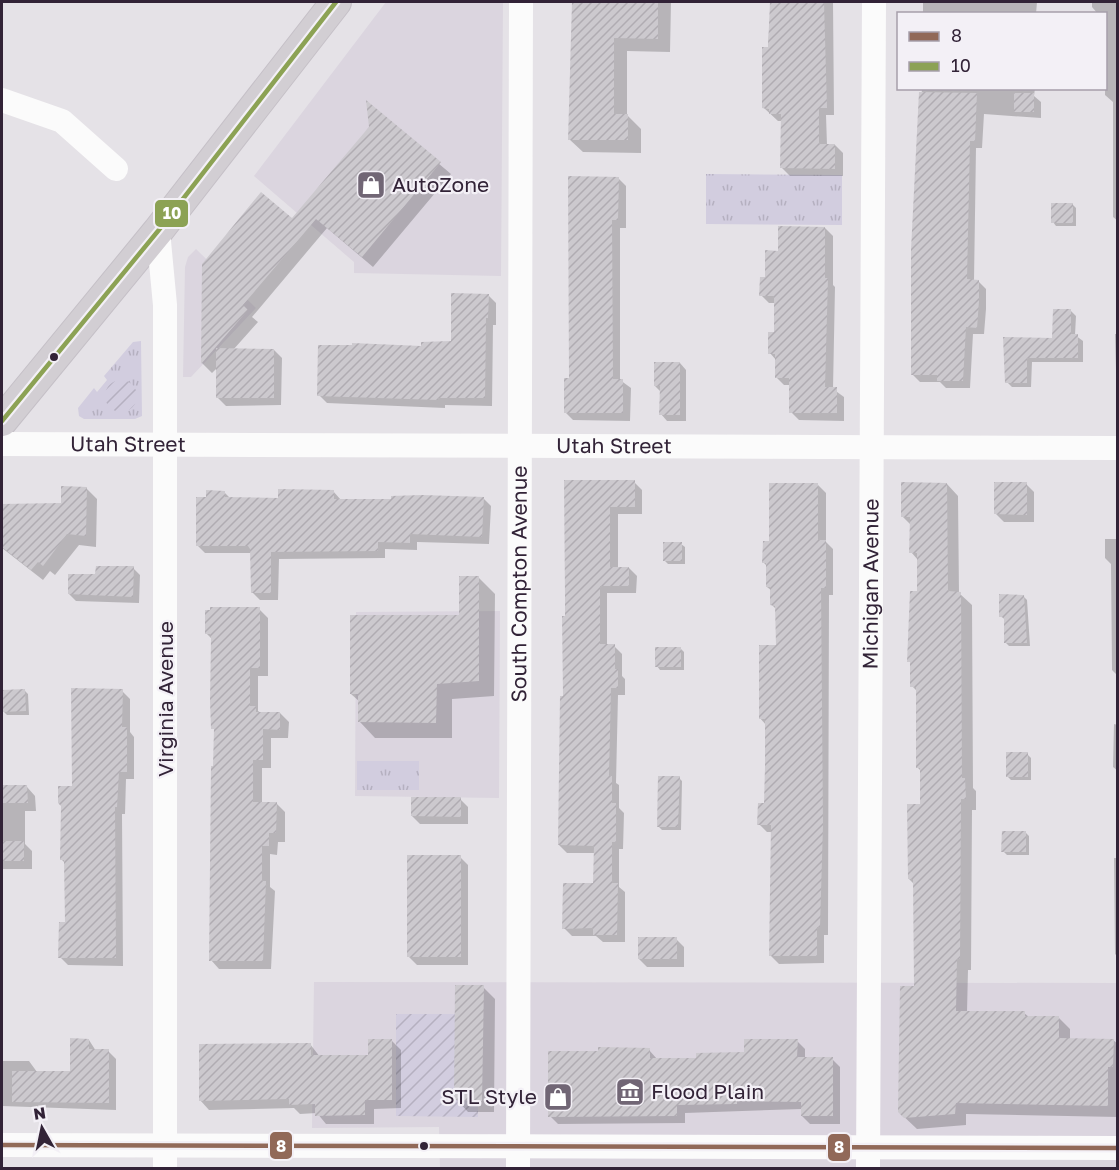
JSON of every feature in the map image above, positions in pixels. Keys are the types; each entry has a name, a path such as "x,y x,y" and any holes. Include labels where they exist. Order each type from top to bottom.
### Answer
{"main road":[{"path":"2,421 158,231 336,2"}],"street":[{"name":"South Compton Avenue","path":"518,1157 521,2"},
{"name":"Michigan Avenue","path":"868,1158 874,2"},
{"path":"2,100 62,122 116,168"},
{"name":"Virginia Avenue","path":"158,231 165,305 165,1157"},
{"name":"Utah Street","path":"2,444 1118,448"},
{"path":"2,1145 165,1157 868,1158 1118,1148"}],"shaded area":[{"path":"386,2 503,2 501,276 354,273 354,262 254,176"},
{"path":"196,249 256,308 191,377 183,377 185,267 188,257"},
{"path":"500,611 499,798 355,796 356,612"},
{"path":"314,982 1117,983 1117,1168 440,1168 439,1127 312,1128"}],"green space":[{"path":"706,174 842,175 842,225 706,224"},
{"path":"141,341 142,416 135,419 84,419 79,416 78,408 94,388 97,392 107,380 104,376 133,342"},
{"path":"121,380 132,385 137,396 132,407 121,412 110,407 105,396 110,385"},
{"path":"357,761 419,761 419,790 357,790"},
{"path":"396,1014 455,1014 478,1100 478,1117 396,1116"}],"building":[{"path":"572,2 658,2 658,39 614,38 614,114 628,114 628,140 568,140"},
{"path":"770,2 824,2 827,108 819,108 819,144 835,144 835,169 780,168 781,114 769,114 769,109 762,108 762,47 768,47"},
{"path":"919,92 977,93 975,141 970,141 967,279 979,280 979,301 977,328 966,327 963,381 937,381 937,375 911,375 911,250"},
{"path":"1014,93 1034,93 1034,112 1014,112"},
{"path":"366,100 441,162 362,257 316,219 243,305 248,310 201,364 202,264 261,192 292,218 369,127"},
{"path":"568,176 619,177 618,220 612,220 613,379 623,379 623,413 564,413 564,378 569,378"},
{"path":"1051,203 1073,203 1073,223 1051,223"},
{"path":"778,226 825,227 825,278 828,278 825,387 837,387 837,413 789,413 789,378 775,378 775,354 768,354 768,332 774,332 774,296 759,296 760,277 765,277 765,250 778,251"},
{"path":"451,293 489,294 488,318 486,318 485,398 438,398 438,400 317,396 318,345 352,345 352,343 421,346 421,342 451,341"},
{"path":"1053,309 1071,309 1071,334 1078,334 1078,358 1027,358 1027,383 1005,383 1003,337 1052,338"},
{"path":"216,348 274,349 274,398 216,398"},
{"path":"654,362 680,362 680,415 659,415 660,386 654,386"},
{"path":"564,480 635,480 635,507 610,507 610,567 629,567 629,586 600,586 600,644 615,644 615,669 618,669 618,688 611,688 609,776 612,776 612,803 616,803 616,842 612,842 612,883 618,883 617,935 593,935 593,928 562,929 563,883 593,883 594,846 558,845 560,696 563,696 562,616 565,616"},
{"path":"901,482 947,483 948,591 961,592 962,778 965,778 966,799 961,799 960,959 957,959 956,1011 1025,1011 1025,1016 1059,1016 1059,1038 1114,1039 1113,1067 1108,1067 1108,1106 956,1103 955,1114 904,1118 898,1112 900,986 914,986 913,879 908,879 907,804 920,804 920,768 916,768 916,687 910,687 910,662 907,662 910,591 917,591 917,553 909,553 910,517 901,517"},
{"path":"994,482 1027,482 1027,515 994,514"},
{"path":"769,483 818,483 818,540 826,540 826,588 821,588 823,825 817,956 769,956 771,825 757,825 758,803 764,803 765,767 765,719 759,719 759,645 776,645 775,606 770,605 770,587 766,587 766,563 762,563 763,541 769,541"},
{"path":"61,486 87,487 86,536 67,534 43,566 38,562 31,570 2,547 2,504 61,503"},
{"path":"278,489 334,490 334,499 391,499 391,496 422,495 484,497 482,537 410,534 410,543 378,542 378,551 271,552 271,593 251,593 250,549 248,546 196,546 196,497 206,497 206,490 225,491 225,497 278,498"},
{"path":"663,542 682,542 682,561 663,561"},
{"path":"96,566 134,566 133,597 68,594 68,574 95,574"},
{"path":"459,576 479,576 479,681 437,684 436,723 358,722 358,694 350,694 350,615 459,615"},
{"path":"999,594 1024,595 1027,643 1004,643 1004,617 999,617"},
{"path":"210,607 260,607 260,668 250,668 250,706 256,706 256,712 280,712 280,730 263,729 263,760 253,760 253,802 277,802 276,833 269,833 269,846 262,846 262,881 266,881 263,961 209,961 211,766 213,766 214,729 211,729 210,701 211,638 210,634 205,634 205,610 210,610"},
{"path":"655,647 681,647 681,667 655,667"},
{"path":"71,688 123,689 122,727 127,727 127,772 119,772 117,807 115,807 116,958 58,958 59,922 65,922 64,860 60,860 61,806 58,803 58,786 72,786"},
{"path":"25,689 26,711 2,712 2,690"},
{"path":"1006,752 1028,752 1028,777 1006,777"},
{"path":"658,776 680,776 678,827 657,827"},
{"path":"2,785 27,785 28,803 2,803"},
{"path":"411,797 461,797 461,817 411,816"},
{"path":"1002,831 1026,831 1026,852 1001,852"},
{"path":"2,841 24,841 24,861 2,861"},
{"path":"407,855 461,855 461,957 407,957"},
{"path":"638,937 677,937 677,959 638,959"},
{"path":"455,985 484,985 482,1101 454,1100"},
{"path":"70,1038 89,1039 89,1049 109,1049 109,1103 12,1102 12,1071 70,1071"},
{"path":"368,1039 392,1039 392,1100 365,1100 365,1115 315,1116 315,1104 289,1105 289,1099 199,1101 199,1044 311,1043 311,1055 368,1055"},
{"path":"744,1039 798,1039 797,1057 833,1057 833,1116 801,1116 801,1102 737,1101 737,1104 677,1105 677,1116 548,1117 548,1051 598,1051 598,1047 650,1048 650,1058 696,1058 696,1053 744,1052"}],"transit line":[{"name":"10","path":"2,421 158,231 336,2"},
{"name":"8","path":"2,1145 1118,1148"}],"place":[{"name":"AutoZone","path":"371,185"},
{"name":"Flood Plain","path":"630,1092"},
{"name":"STL Style","path":"558,1097"}]}
